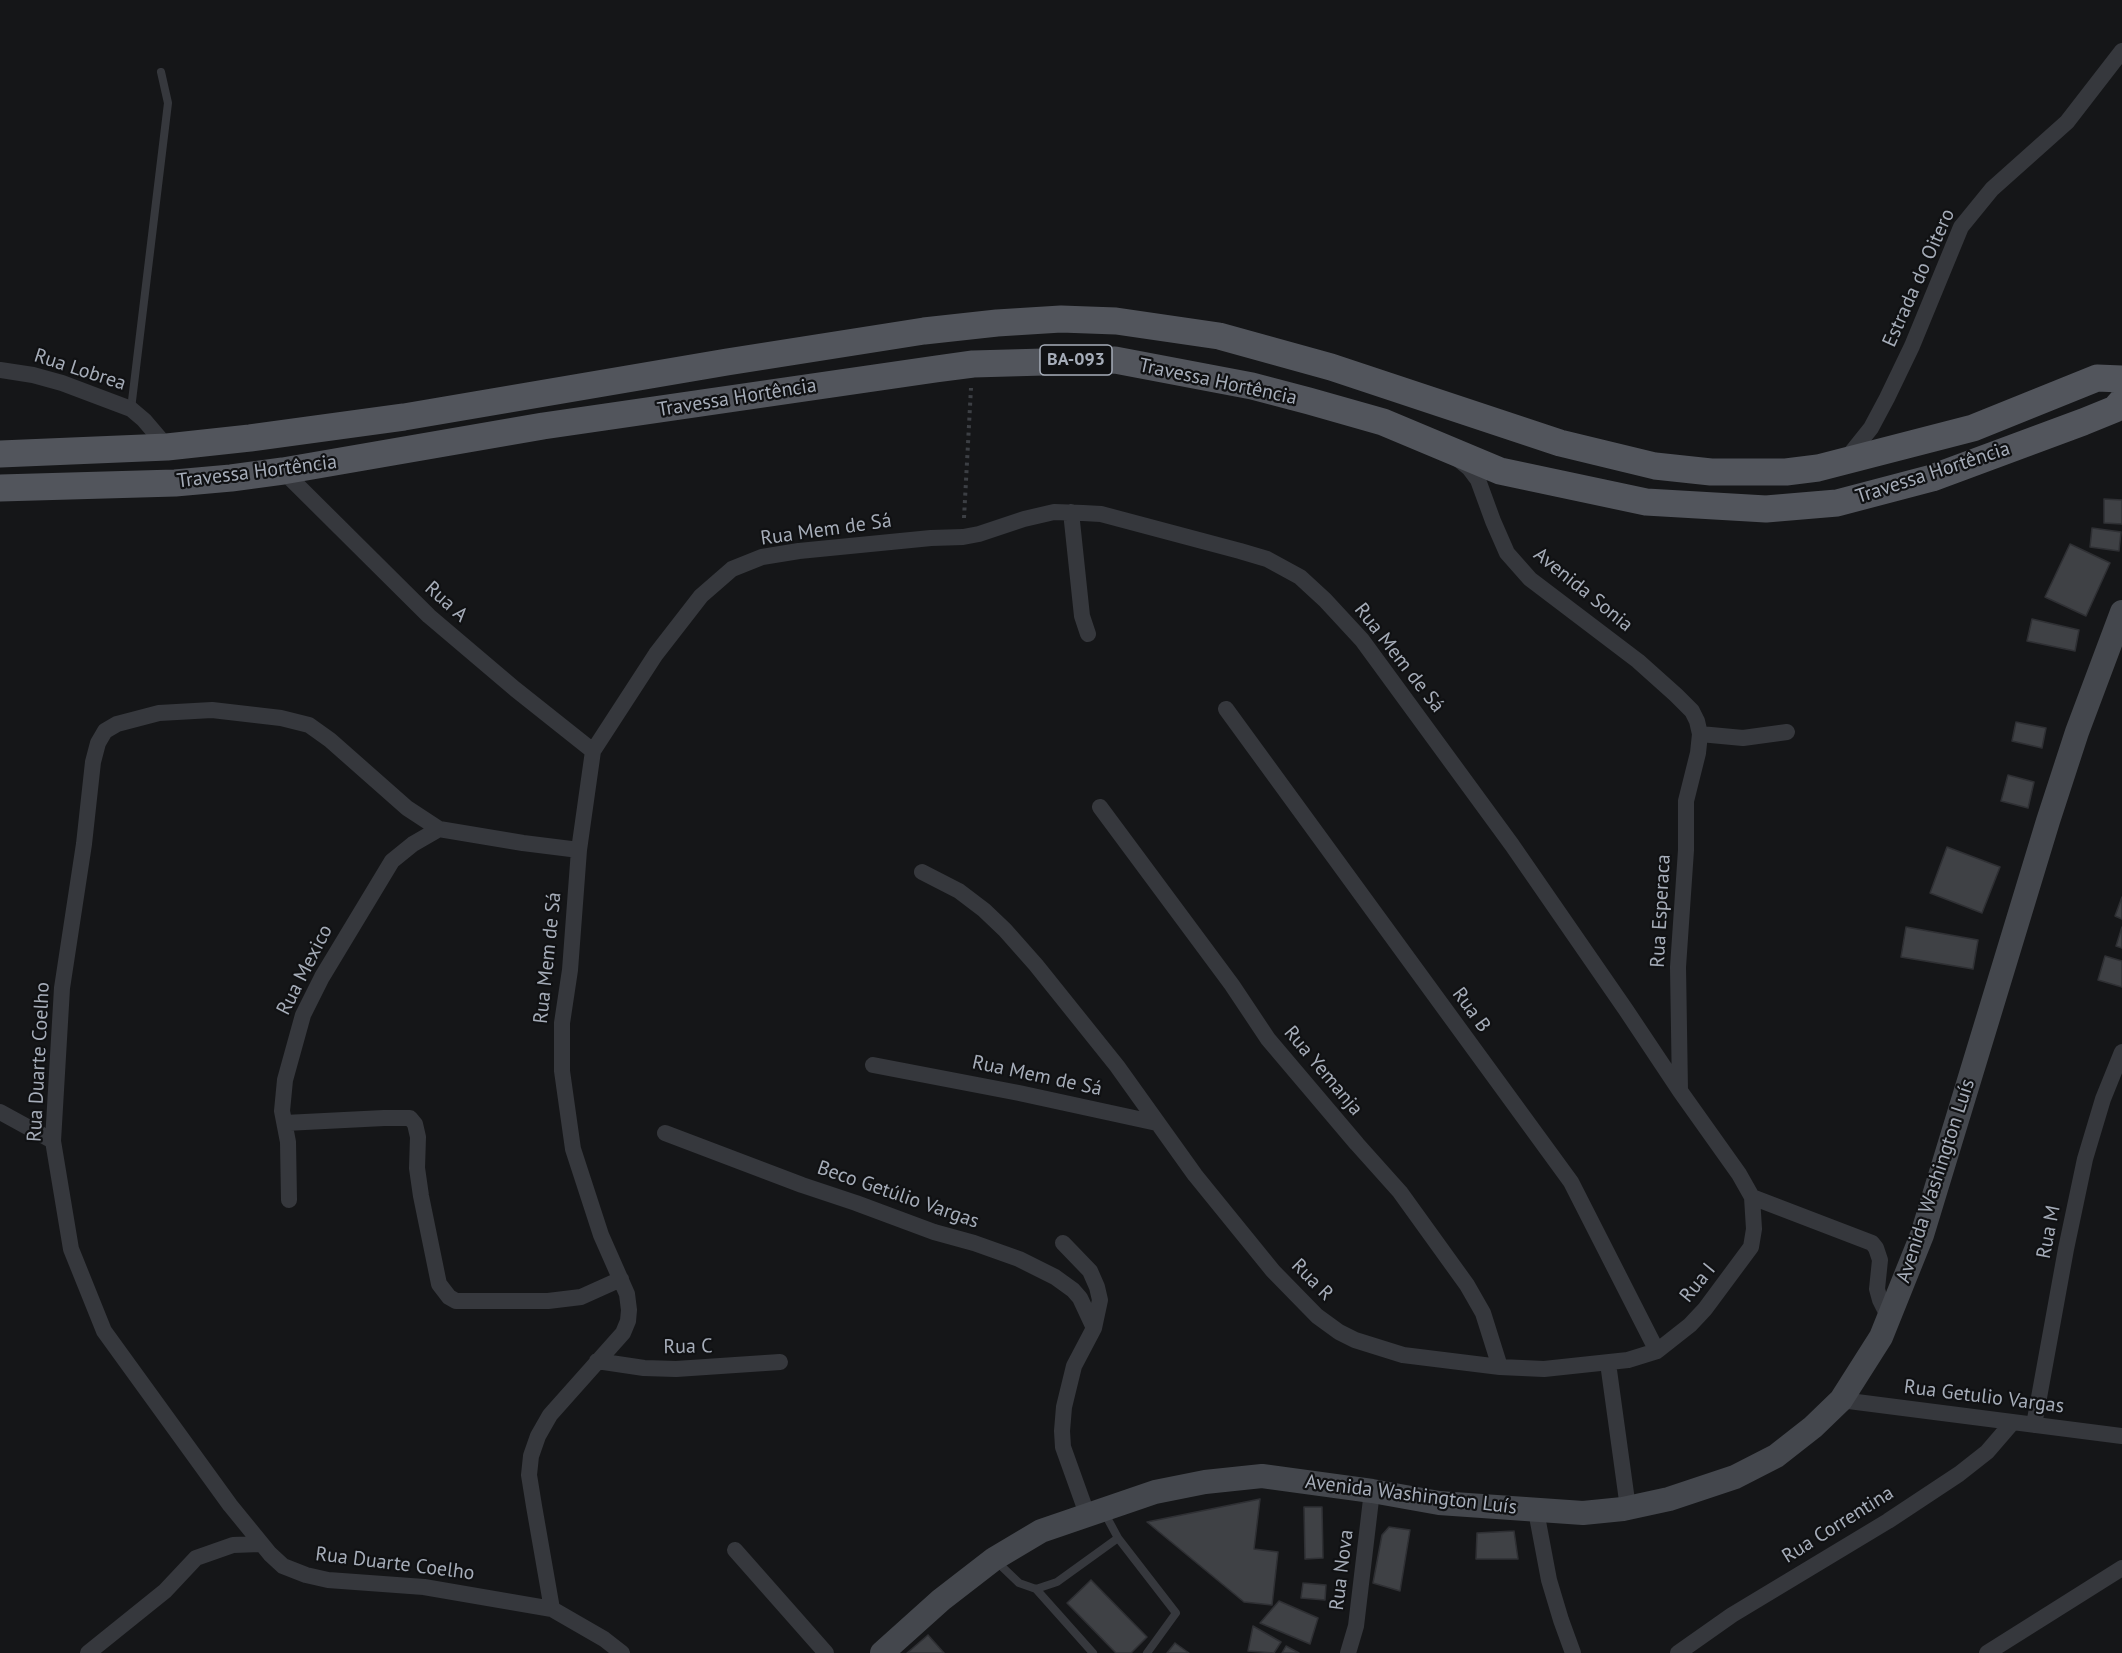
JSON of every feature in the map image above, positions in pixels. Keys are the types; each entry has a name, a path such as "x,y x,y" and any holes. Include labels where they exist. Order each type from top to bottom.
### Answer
{"main road":[{"name":"Travessa Hortência","path":"0,454 167,447 404,417 727,362 959,326 1061,319 1116,321 1219,336 1331,367 1560,443 1655,466 1711,472 1786,472 1818,468 1973,428 2097,378 2122,379"},
{"name":"Travessa Hortência","path":"0,488 175,483 283,471 543,426 641,413 792,388 973,364 1115,360 1252,386 1383,423 1500,471 1646,502 1766,509 1837,503 1932,478 2083,422 2115,409 2122,401"},
{"name":"Avenida Washington Luís","path":"882,1653 941,1600 994,1559 1041,1531 1155,1492 1205,1482 1262,1476 1439,1503 1583,1513 1628,1508 1669,1499 1735,1477 1776,1456 1813,1427 1841,1400 1881,1337 1922,1235 2048,821 2077,732 2122,612"}],"street":[{"name":"Estrada do Oitero","path":"1848,460 1871,428 1887,398 1961,227 1992,189 2067,122 2122,51"},
{"name":"Rua Lobrea","path":"0,370 33,375 62,383 131,409 144,420 167,447"},
{"name":"Avenida Sonia","path":"1383,423 1451,453 1468,468 1478,480 1507,553 1530,579 1638,661 1676,695 1692,711 1700,734"},
{"name":"Rua A","path":"283,471 429,616 593,751"},
{"name":"Rua Mem de Sá","path":"552,1609 534,1506 530,1475 531,1456 538,1436 550,1415 623,1333 628,1320 627,1294 601,1234 573,1149 562,1071 562,1023 571,960 579,850 593,751 656,654 701,596 732,569 762,557 799,550 963,537 1054,512 1071,512 1101,514 1267,559 1300,577 1362,640 1505,836 1680,1091"},
{"path":"1071,512 1082,616 1088,634"},
{"name":"Rua B","path":"1226,709 1571,1182 1658,1351"},
{"name":"Rua Duarte Coelho","path":"439,829 407,808 330,740 309,725 281,718 212,710 159,713 117,724 105,731 98,742 93,762 84,844 62,988 53,1141 71,1249 104,1331 260,1544 283,1566 328,1580 434,1588 552,1609 604,1639 622,1653"},
{"path":"1700,734 1743,738 1787,732"},
{"name":"Rua Esperaca","path":"1680,1091 1678,967 1686,850 1686,801 1698,753 1700,734"},
{"name":"Rua Yemanja","path":"1100,807 1232,985 1268,1039 1400,1192 1467,1284 1483,1313 1500,1367"},
{"path":"439,829 579,850"},
{"name":"Rua Mexico","path":"289,1200 288,1142 282,1111 285,1080 299,1026 312,993 392,861 413,844 439,829"},
{"path":"922,872 959,891 1005,930 1110,1057 1157,1123"},
{"name":"Rua M","path":"2034,1425 2085,1159 2103,1100 2122,1052"},
{"name":"Rua Mem de Sá","path":"873,1065 1157,1123"},
{"name":"Rua I","path":"1500,1367 1544,1369 1608,1363 1658,1351 1690,1325 1705,1309 1751,1247 1754,1229 1752,1197 1739,1174 1680,1091"},
{"path":"0,1112 53,1141"},
{"path":"285,1123 410,1118 415,1124 418,1137 417,1168 421,1196 439,1284 449,1297 456,1301 548,1301 581,1297 621,1279"},
{"name":"Rua R","path":"1157,1123 1195,1175 1273,1271 1317,1316 1340,1332 1370,1346 1403,1355 1500,1367"},
{"name":"Beco Getúlio Vargas","path":"665,1133 934,1232 1019,1259 1055,1277 1073,1290 1080,1298 1094,1328"},
{"path":"1752,1197 1872,1243 1880,1260 1877,1289 1889,1318"},
{"path":"1063,1243 1090,1271 1100,1300 1094,1328 1074,1366 1062,1431 1063,1447 1095,1511"},
{"name":"Rua C","path":"597,1361 644,1368 676,1369 780,1362"},
{"path":"1608,1363 1628,1508"},
{"name":"Rua Getulio Vargas","path":"1841,1400 2122,1436"},
{"name":"Rua Correntina","path":"1678,1653 1732,1615 1888,1521 1959,1474 1987,1452 2012,1423"},
{"name":"Rua Nova","path":"1348,1653 1356,1626 1372,1491"},
{"path":"1536,1511 1549,1580 1573,1653"},
{"path":"88,1653 165,1591 196,1558 233,1545 260,1544"},
{"path":"735,1550 826,1653"},
{"path":"1987,1653 2122,1568"}],"lane":[{"path":"131,409 168,103 161,72"},
{"path":"1095,1511 1176,1613 1147,1653"},
{"path":"1036,1589 1057,1582 1118,1538"},
{"path":"994,1559 1019,1583 1036,1589 1093,1653"}],"path":[{"path":"963,537 973,364"}],"building":[{"path":"2104,499 2122,500 2122,524 2104,523"},
{"path":"2092,528 2121,532 2119,551 2090,547"},
{"path":"2070,544 2110,563 2086,616 2045,597"},
{"path":"2032,619 2079,630 2075,651 2027,641"},
{"path":"2016,722 2046,728 2042,748 2012,741"},
{"path":"2008,775 2034,782 2028,808 2001,801"},
{"path":"1947,847 2000,867 1982,913 1930,893"},
{"path":"2122,897 2122,919 2115,916"},
{"path":"1906,927 1978,940 1973,969 1901,957"},
{"path":"2122,927 2122,948 2116,946"},
{"path":"2105,956 2122,961 2122,987 2098,980"},
{"path":"1260,1499 1254,1549 1278,1552 1272,1605 1244,1602 1147,1522"},
{"path":"1304,1507 1322,1507 1323,1558 1305,1559"},
{"path":"1389,1527 1410,1530 1400,1591 1373,1583 1382,1535"},
{"path":"1514,1531 1518,1559 1476,1559 1477,1533"},
{"path":"1091,1580 1147,1637 1131,1653 1116,1653 1067,1603"},
{"path":"1303,1583 1326,1585 1325,1600 1301,1598"},
{"path":"1279,1601 1318,1618 1310,1644 1260,1623"},
{"path":"1253,1626 1281,1642 1274,1653 1248,1651"},
{"path":"928,1635 944,1653 907,1653"},
{"path":"1175,1643 1189,1653 1167,1653"},
{"path":"1286,1646 1299,1653 1282,1653"}]}
